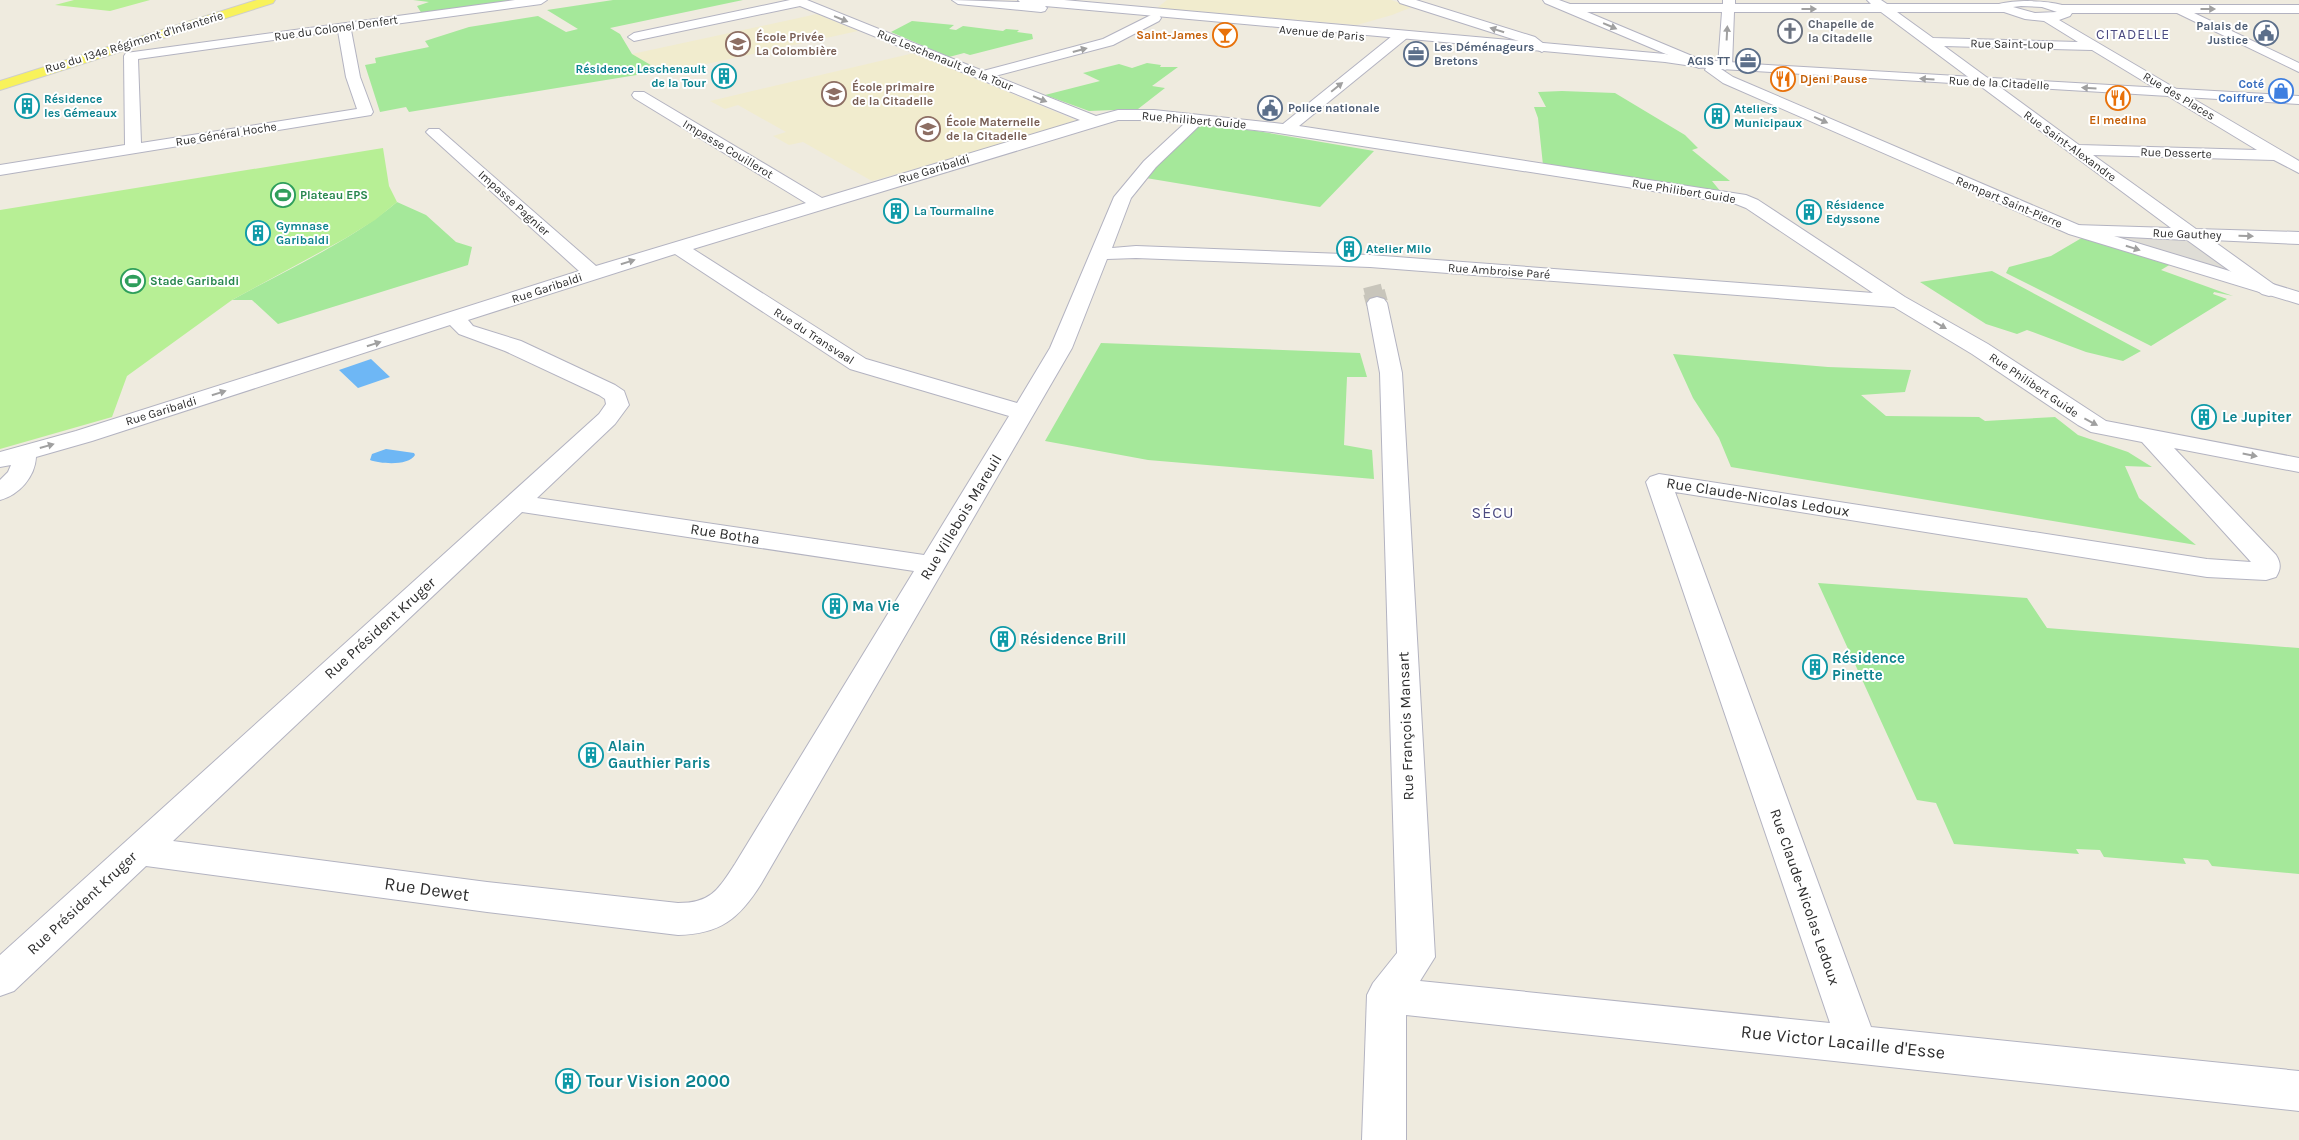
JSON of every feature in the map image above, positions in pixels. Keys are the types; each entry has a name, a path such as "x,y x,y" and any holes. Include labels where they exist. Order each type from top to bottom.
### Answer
{"main road":[{"name":"Rue du 134e Régiment d'Infanterie","path":"0,77 246,0"},
{"name":"Rue du 134e Régiment d'Infanterie","path":"0,86 269,0"}],"street":[{"name":"Rue du Colonel Denfert","path":"133,149 131,56 541,0"},
{"name":"Avenue de Paris","path":"958,0 1155,18 1542,48 1651,50"},
{"name":"Avenue de Paris","path":"1024,0 1654,64 1692,63"},
{"path":"1404,0 1530,40 1542,48"},
{"name":"Rempart Saint-Pierre","path":"1549,0 1651,50 1727,73 2075,230 2299,298"},
{"name":"Rue Saint-Alexandre","path":"1873,0 2075,150 2194,234 2269,290"},
{"path":"2159,0 2299,68"},
{"path":"634,37 798,1"},
{"name":"Rue Leschenault de la Tour","path":"798,1 1095,121"},
{"path":"2006,8 2004,6 2008,3 2021,1 2060,8 2089,9 2299,9"},
{"path":"1568,8 1729,4 1885,9 2006,8 2027,15 2046,17 2065,15 2066,13 2060,8"},
{"path":"1727,73 1729,4"},
{"name":"Rue des Places","path":"2046,17 2299,168"},
{"path":"982,75 1108,42 1155,18"},
{"name":"Rue Général Hoche","path":"0,170 366,112 353,77 344,27"},
{"path":"1286,129 1399,37"},
{"name":"Rue Saint-Loup","path":"1929,42 2095,46"},
{"name":"Rue de la Citadelle","path":"1727,73 1725,76 1728,70 1745,68 2299,100"},
{"name":"Impasse Couillerot","path":"639,95 818,203"},
{"name":"Rue Philibert Guide","path":"1095,121 1118,115 1165,116 1286,129 1740,199 1752,204 1898,301 1980,349 2086,420 2100,427 2299,465"},
{"name":"Rue Villebois Mareuil","path":"714,914 734,896 748,874 1022,412 1062,348 1123,197 1150,164 1198,120"},
{"name":"Rue Garibaldi","path":"0,460 818,203 1095,121"},
{"name":"Impasse Pagnier","path":"434,132 593,273"},
{"name":"Rue Desserte","path":"2075,150 2277,155"},
{"name":"Rue Gauthey","path":"2075,230 2299,238"},
{"name":"Rue du Transvaal","path":"677,247 858,364 1022,412"},
{"name":"Rue Ambroise Paré","path":"1099,254 1136,252 1373,281 1898,301"},
{"name":"Rue François Mansart","path":"1373,281 1391,373 1416,957 1387,994"},
{"name":"Rue Président Kruger","path":"0,979 517,503 607,419 618,405 616,396 607,390 531,354 466,330 455,318"},
{"name":"Rue Claude-Nicolas Ledoux","path":"1857,1043 1659,482 2207,568 2266,571 2266,561 2150,436"},
{"path":"0,492 19,477 24,466 24,453"},
{"name":"Rue Botha","path":"517,503 932,565"},
{"name":"Rue Dewet","path":"138,851 487,897 678,919 697,920 714,914"},
{"path":"1384,1140 1387,994"},
{"name":"Rue Victor Lacaille d'Esse","path":"1387,994 2299,1091"}],"shaded area":[{"path":"1167,0 1391,0 1412,7 1357,25 1157,8"},
{"name":"École Privée La Colombière","path":"817,14 858,31 665,73 632,54"},
{"name":"École Maternelle de la Citadelle","path":"914,53 1080,122 872,181 803,142 789,145 773,136 786,132 738,105 725,109 710,101"},
{"path":"2107,236 2193,239 2242,277"}],"green space":[{"path":"74,0 150,0 110,11 55,5"},
{"path":"413,0 521,0 422,14 417,6 429,2"},
{"path":"613,0 743,0 610,28 620,34 632,54 661,71 409,112 406,107 380,112 365,65 376,63 375,58 429,47 425,41 469,27 538,16 566,32 578,29 547,10"},
{"path":"912,21 954,25 949,29 956,30 963,26 1003,31 1006,29 1019,30 1017,32 1032,34 1033,39 970,55 964,53 949,57 891,32"},
{"path":"1147,63 1161,65 1160,67 1178,67 1152,86 1165,88 1138,109 1089,111 1045,95 1100,81 1083,73 1119,64 1132,68"},
{"path":"1538,92 1615,93 1685,135 1698,148 1692,150 1730,181 1712,181 1721,192 1543,165 1538,118 1534,107 1546,107"},
{"path":"1199,125 1257,131 1374,151 1320,207 1146,178 1170,149"},
{"name":"Stade Garibaldi","path":"383,148 389,186 397,202 375,220 346,238 232,300 127,376 112,417 0,449 0,210"},
{"path":"397,202 426,215 456,242 472,247 468,265 278,324 252,300 232,300 338,243"},
{"path":"2085,236 2171,264 2161,270 2233,296 2214,292 2213,294 2227,299 2151,346 2006,273 2009,267 2051,256"},
{"path":"1992,271 2141,351 2123,361 2086,352 2027,330 2017,334 1986,324 1920,282"},
{"path":"1101,343 1360,353 1367,377 1347,377 1344,445 1372,450 1374,479 1148,460 1045,441"},
{"path":"1673,354 1828,367 1911,370 1905,392 1861,395 1886,416 1979,417 1985,421 2055,417 2078,435 2128,452 2152,467 2125,466 2139,498 2196,545 1731,467 1719,438 1693,398"},
{"path":"1818,583 2027,598 2047,628 2299,648 2299,874 2212,866 2208,860 2183,858 2186,864 2104,857 2100,850 2076,849 2079,854 1954,844 1936,803 1917,800"}],"water":[{"path":"371,359 390,377 358,388 339,370"},
{"path":"386,449 414,453 415,455 412,459 401,462 387,463 370,460 372,454"}],"tunnel":[{"path":"1372,286 1374,294"},
{"path":"1374,292 1377,303"}],"place":[{"name":"Chapelle de la Citadelle","path":"1790,31"},
{"name":"Palais de Justice","path":"2266,33"},
{"name":"Saint-James","path":"1225,35"},
{"name":"École Privée La Colombière","path":"738,44"},
{"name":"Les Déménageurs Bretons","path":"1416,54"},
{"name":"AGIS TT","path":"1748,61"},
{"name":"Résidence Leschenault de la Tour","path":"724,76"},
{"name":"Djeni Pause","path":"1783,79"},
{"name":"Coté Coiffure","path":"2281,91"},
{"name":"École primaire de la Citadelle","path":"834,94"},
{"name":"El medina","path":"2118,98"},
{"name":"Résidence les Gémeaux","path":"27,106"},
{"name":"Police nationale","path":"1270,108"},
{"name":"Ateliers Municipaux","path":"1717,116"},
{"name":"École Maternelle de la Citadelle","path":"928,129"},
{"name":"Plateau EPS","path":"283,195"},
{"name":"La Tourmaline","path":"896,211"},
{"name":"Résidence Edyssone","path":"1809,212"},
{"name":"Gymnase Garibaldi","path":"258,233"},
{"name":"Atelier Milo","path":"1349,249"},
{"name":"Stade Garibaldi","path":"133,281"},
{"name":"Le Jupiter","path":"2204,417"},
{"name":"Ma Vie","path":"835,606"},
{"name":"Résidence Brill","path":"1003,639"},
{"name":"Résidence Pinette","path":"1815,667"},
{"name":"Alain Gauthier Paris","path":"591,755"},
{"name":"Tour Vision 2000","path":"568,1081"}],"district":[{"name":"CITADELLE","path":"2133,34"},
{"name":"SÉCU","path":"1493,512"}]}
